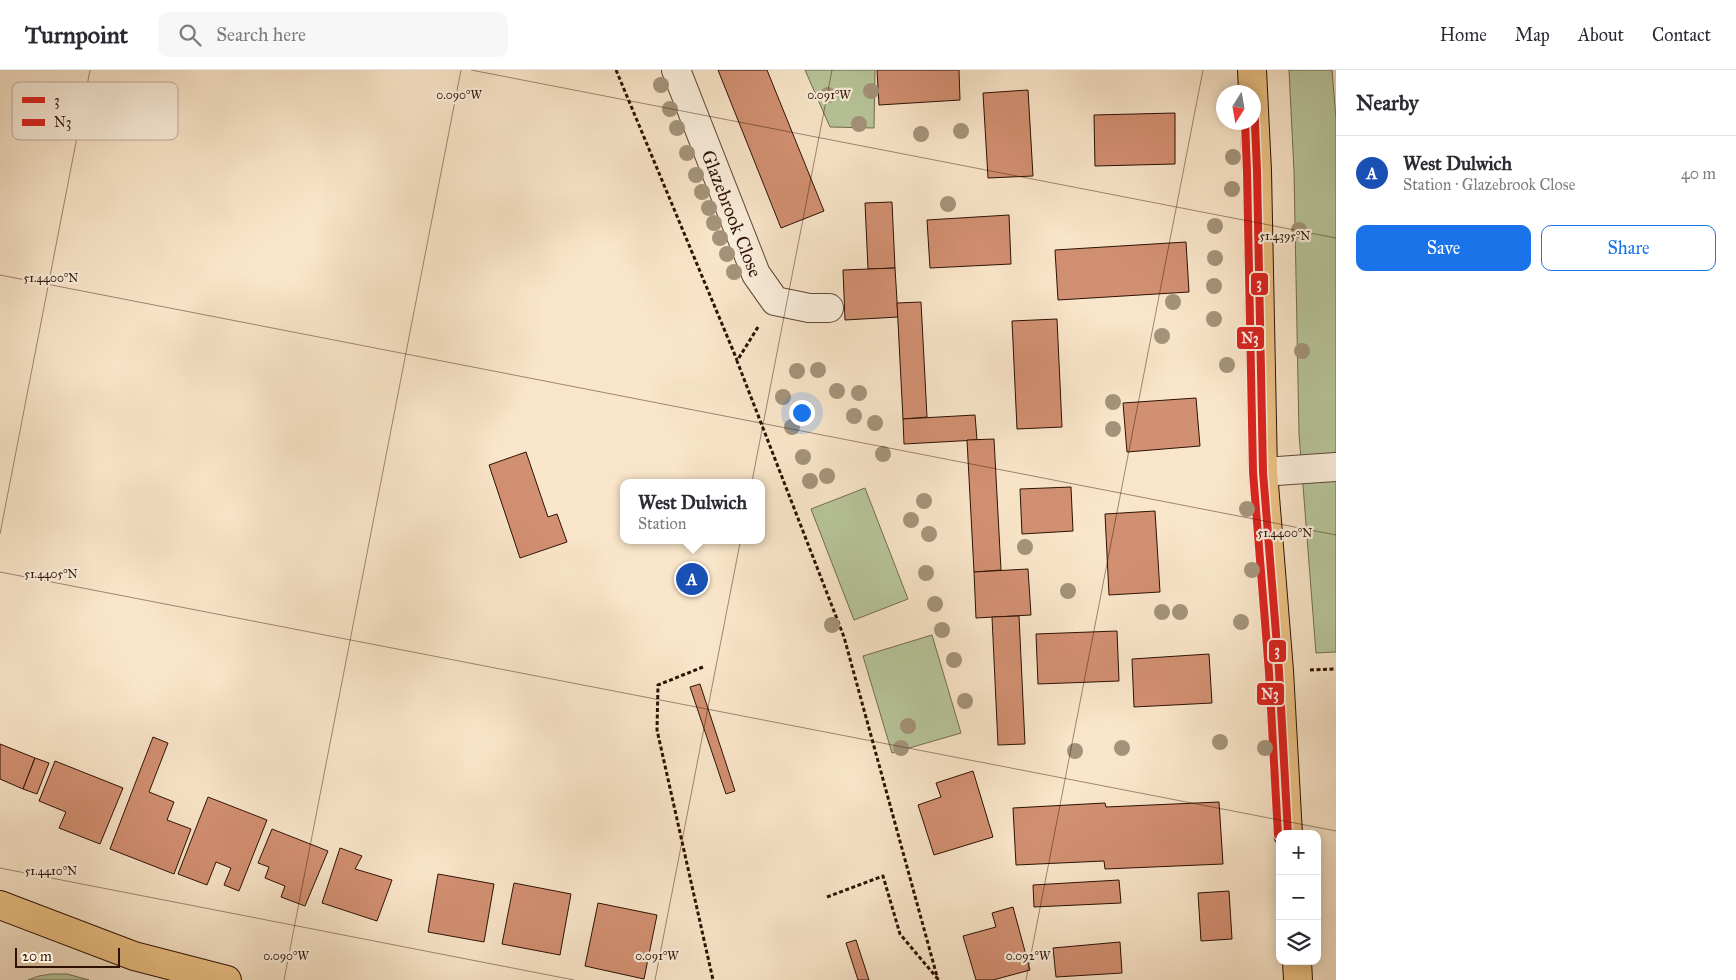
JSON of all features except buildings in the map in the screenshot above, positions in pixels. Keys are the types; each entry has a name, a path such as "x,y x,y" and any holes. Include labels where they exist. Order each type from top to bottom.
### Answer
{"main road":[{"path":"1252,70 1257,171 1263,472 1279,671 1288,830"},
{"path":"0,905 134,956 227,980"},
{"path":"1296,965 1298,980"}],"street":[{"name":"Glazebrook Close","path":"676,70 756,274 775,301"},
{"path":"775,301 809,308 829,308"},
{"path":"1263,472 1336,467"}],"path":[{"path":"616,70 737,361 844,637 938,980"},
{"path":"737,361 775,301"},
{"path":"703,667 658,685 657,730 713,980"},
{"path":"827,897 883,876 900,934 938,980"}],"green space":[{"path":"805,70 875,70 874,128 830,127"},
{"path":"1289,70 1332,70 1336,119 1336,652 1316,653 1299,434 1294,171"},
{"path":"865,488 908,599 854,620 811,509"},
{"path":"932,635 961,733 892,753 863,656"},
{"path":"51,974 67,974 89,980 28,980"}],"transit line":[{"name":"N3","path":"1245,130 1253,472 1269,672 1278,830"},
{"name":"3","path":"1255,130 1263,472 1279,671 1288,830"}],"place":[{"name":"West Dulwich","path":"692,579"}]}
